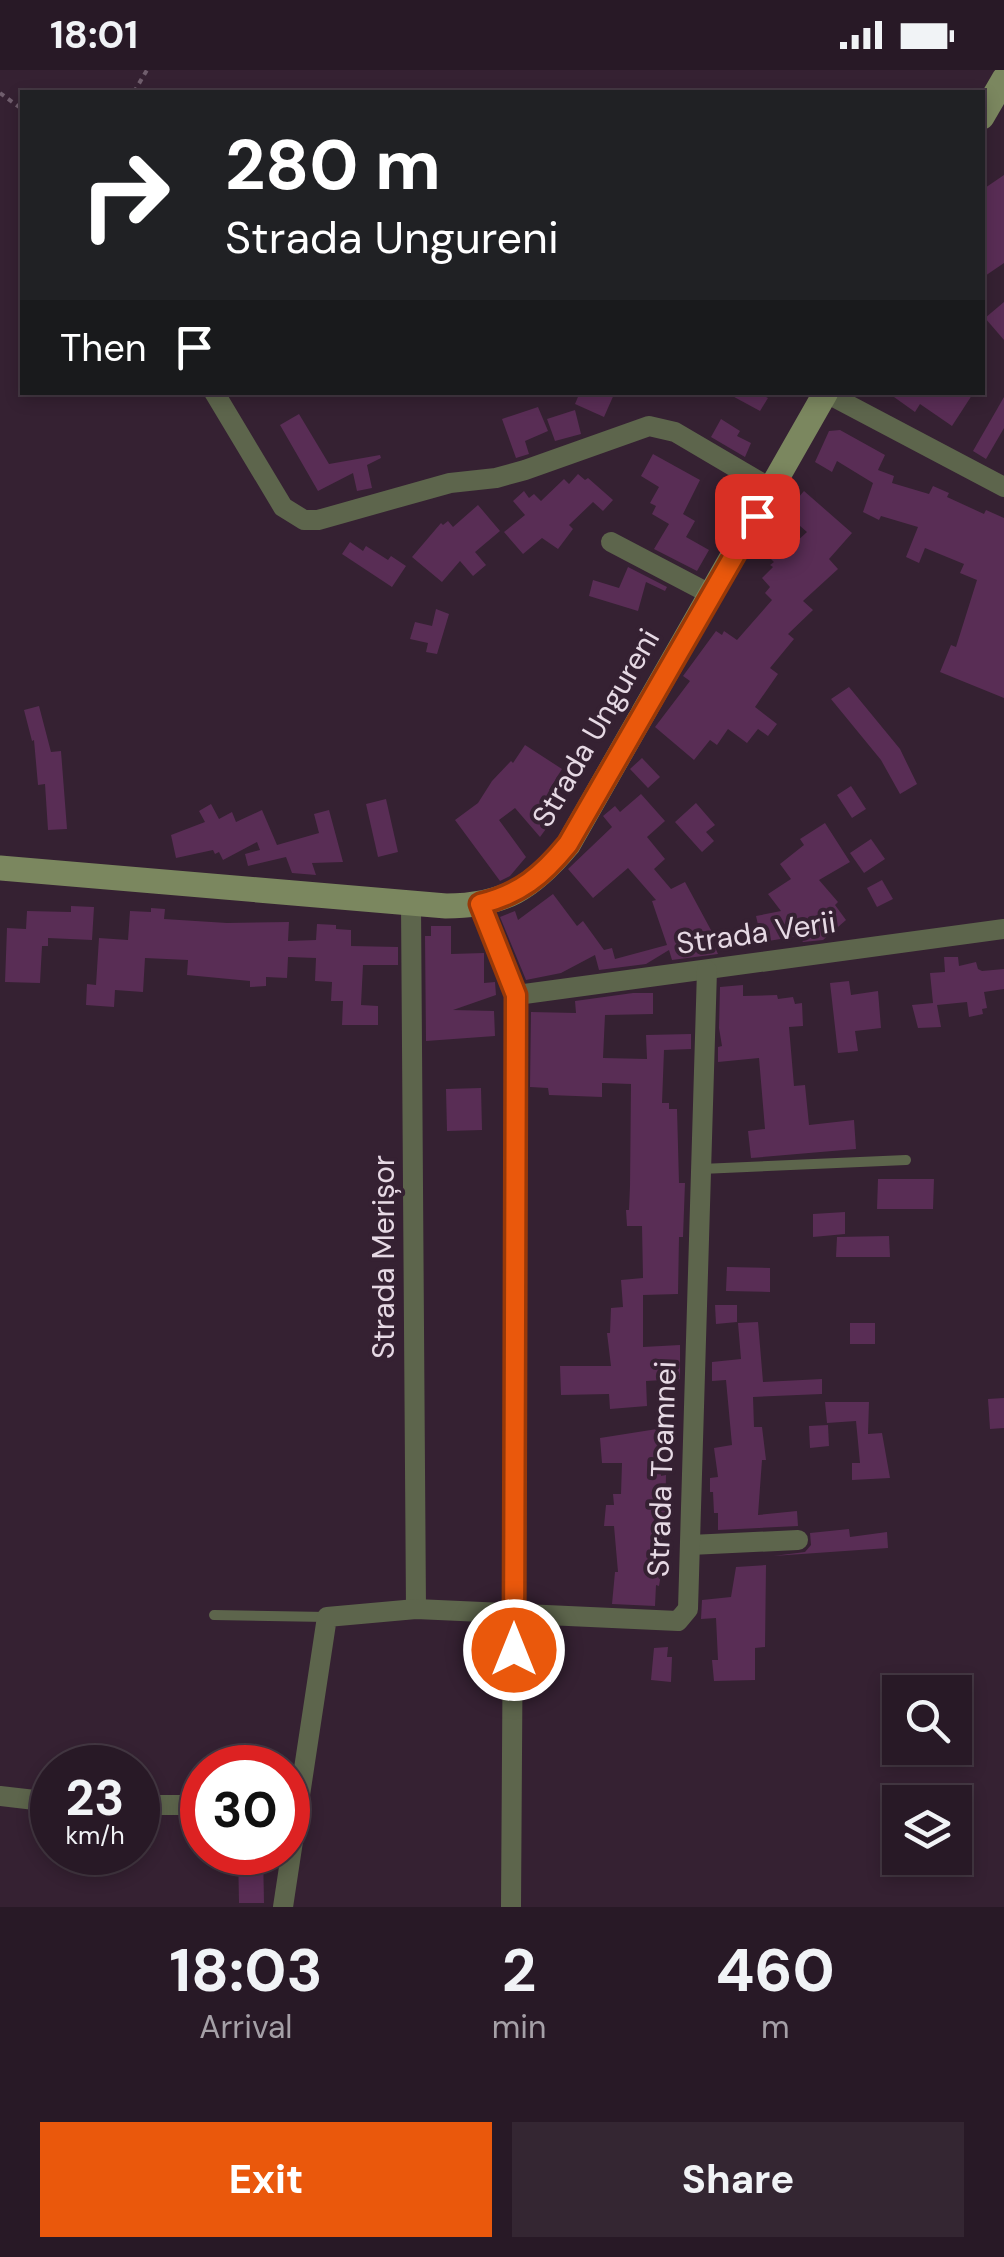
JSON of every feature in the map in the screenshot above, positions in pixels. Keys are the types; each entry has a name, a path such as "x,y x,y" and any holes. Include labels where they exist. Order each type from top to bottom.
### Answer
{"main road":[{"path":"985,112 1004,79"},
{"name":"Strada Ungureni","path":"0,868 411,904 480,904 506,898 529,886 568,844 825,395"}],"street":[{"path":"216,395 283,507 304,520 318,520 450,483 496,478 649,426 675,432 772,489"},
{"path":"830,395 1004,488"},
{"path":"611,542 712,595"},
{"name":"Strada Merișor","path":"411,904 416,1609"},
{"path":"480,904 516,995 511,1907"},
{"name":"Strada Verii","path":"516,995 1004,929"},
{"name":"Strada Toamnei","path":"327,1617 416,1609 678,1621 688,1609 706,970"},
{"path":"690,1545 798,1540"},
{"path":"305,1745 327,1617"},
{"path":"0,1796 30,1799"},
{"path":"282,1907 285,1875"}],"lane":[{"path":"702,1169 906,1160"},
{"path":"214,1615 327,1617"}],"building":[{"path":"1004,175 1004,263 985,276 985,188"},
{"path":"1004,302 1004,340 985,318"},
{"path":"579,395 614,395 604,417 575,404"},
{"path":"731,395 768,398 760,411"},
{"path":"891,395 972,395 952,426 920,404 915,412"},
{"path":"1004,397 1004,428 986,459 973,451"},
{"path":"538,407 548,431 525,441 529,454 516,458 502,419"},
{"path":"575,410 581,434 555,441 547,419"},
{"path":"299,414 329,464 380,455 367,465 372,488 357,491 353,473 318,491 280,425"},
{"path":"721,419 740,431 737,436 751,443 745,457 711,437"},
{"path":"840,430 885,455 878,470 894,476 892,483 929,494 933,486 984,514 986,510 1004,518 1004,698 940,672 951,645 956,647 977,580 960,573 964,564 925,548 919,563 906,557 918,527 881,516 879,520 863,512 873,483 837,461 832,472 815,462 829,431"},
{"path":"653,454 700,480 683,514 695,521 686,537 709,550 697,571 654,549 669,524 652,514 656,506 650,503 659,487 641,476"},
{"path":"578,474 613,500 603,511 593,502 569,525 573,529 558,549 542,538 523,554 504,532 525,515 513,501 524,491 529,498 534,494 541,501 564,479 569,484"},
{"path":"804,491 852,533 829,559 838,569 803,601 813,610 788,634 794,639 770,668 778,674 755,707 777,724 768,736 758,729 747,743 728,729 717,745 710,740 694,760 655,727 690,681 683,676 716,631 722,635 724,631 737,640 772,600 765,593 770,587 762,578 774,562 763,551 773,541 785,552 807,532 785,513"},
{"path":"478,505 500,531 475,552 486,565 473,576 460,561 442,582 412,557 441,523 448,521 453,527"},
{"path":"350,542 363,551 366,546 388,560 391,556 406,566 392,587 342,554"},
{"path":"628,567 667,587 665,591 646,582 638,611 589,596 593,580 619,588"},
{"path":"436,609 449,614 437,654 426,652 428,643 410,639 415,622 432,626"},
{"path":"849,687 900,749 917,784 900,794 881,760 831,699"},
{"path":"39,706 51,752 61,751 67,829 48,830 45,784 38,785 34,740 24,710"},
{"path":"525,745 562,769 549,790 565,803 540,837 515,808 499,820 526,857 510,876 500,881 455,820 478,803"},
{"path":"642,758 660,777 648,788 630,769"},
{"path":"851,786 866,809 852,818 837,795"},
{"path":"641,794 665,821 647,837 665,859 654,869 671,889 685,882 712,932 709,934 718,954 672,960 669,950 646,964 599,970 595,955 561,973 526,980 500,917 515,911 518,920 553,894 577,926 583,921 604,950 612,948 615,959 667,945 652,901 656,900 628,868 593,898 568,869 612,827 603,816 615,806 620,812"},
{"path":"386,799 398,852 378,857 366,804"},
{"path":"696,803 715,825 706,832 714,841 702,852 675,822"},
{"path":"211,804 219,819 232,812 236,822 262,810 277,845 319,833 314,814 329,810 343,862 312,863 316,875 292,873 286,857 248,866 245,854 260,850 257,842 223,860 213,850 176,858 171,835 205,822 199,811"},
{"path":"825,823 850,862 819,880 838,902 835,905 846,920 823,940 803,942 799,936 762,942 756,916 781,911 768,894 791,879 780,864 804,845 800,839"},
{"path":"871,839 885,859 864,873 850,853"},
{"path":"882,880 893,899 877,907 867,888"},
{"path":"71,906 94,907 92,940 48,938 48,946 42,946 40,983 5,982 7,928 26,929 27,911 71,912"},
{"path":"151,908 165,909 164,919 289,922 288,941 316,940 317,924 336,925 336,929 351,930 351,946 398,947 398,965 363,965 361,1005 378,1006 378,1025 342,1025 343,1001 331,1001 332,982 315,981 316,958 288,957 287,978 266,977 266,986 250,987 250,981 187,975 188,960 145,958 143,992 115,990 114,1007 86,1005 87,984 96,985 99,938 128,940 130,911 151,912"},
{"path":"431,926 451,926 451,954 484,953 484,983 495,982 496,995 453,1010 494,1011 495,1036 426,1041 425,936 431,936"},
{"path":"944,957 958,957 959,966 976,962 982,971 1004,969 1004,989 984,992 987,1008 982,1009 983,1014 969,1017 967,1002 937,1005 941,1027 918,1028 912,1005 933,1003 930,973 945,972"},
{"path":"849,981 851,995 878,991 881,1028 855,1031 858,1051 838,1053 830,983"},
{"path":"743,985 743,996 777,995 778,999 793,997 795,1004 802,1003 803,1026 789,1027 794,1086 805,1085 809,1125 854,1120 856,1149 751,1158 748,1131 765,1129 759,1058 718,1062 718,1047 722,1046 720,987"},
{"path":"653,993 653,1014 605,1015 603,1058 647,1059 646,1035 691,1034 691,1049 664,1050 662,1103 677,1109 679,1183 685,1183 678,1294 643,1295 643,1347 680,1345 680,1379 646,1381 647,1406 610,1409 609,1394 561,1395 560,1366 611,1366 607,1333 611,1308 623,1307 621,1280 643,1278 642,1226 627,1226 626,1210 630,1186 631,1084 602,1083 602,1097 549,1095 548,1088 530,1087 531,1012 576,1013 575,1001"},
{"path":"481,1088 482,1130 447,1131 446,1089"},
{"path":"878,1179 934,1179 933,1209 877,1209"},
{"path":"845,1212 845,1234 813,1237 813,1214"},
{"path":"889,1236 890,1257 836,1257 837,1237"},
{"path":"727,1267 770,1268 770,1292 726,1291"},
{"path":"715,1305 737,1305 737,1322 716,1324"},
{"path":"758,1322 763,1382 822,1379 822,1394 753,1397 754,1427 762,1427 766,1460 762,1460 758,1515 797,1511 798,1526 718,1530 718,1513 714,1513 710,1492 710,1478 718,1477 714,1448 732,1445 726,1380 712,1381 712,1362 741,1359 738,1323"},
{"path":"850,1323 875,1323 875,1344 850,1344"},
{"path":"1004,1398 1004,1428 990,1429 988,1399"},
{"path":"825,1402 869,1402 868,1434 882,1433 890,1478 852,1480 852,1463 860,1463 856,1421 827,1423"},
{"path":"828,1425 829,1446 810,1448 809,1426"},
{"path":"657,1429 661,1476 666,1475 665,1522 672,1522 671,1536 662,1536 663,1562 655,1606 612,1604 618,1572 614,1526 604,1526 606,1505 614,1505 613,1494 621,1494 622,1463 602,1463 600,1438"},
{"path":"849,1529 850,1537 887,1532 888,1548 773,1556 805,1552 811,1545 810,1533"},
{"path":"766,1565 765,1647 755,1648 755,1680 714,1681 712,1660 718,1660 716,1618 701,1619 702,1600 731,1597 736,1567"},
{"path":"668,1647 667,1657 672,1657 671,1682 651,1680 654,1648"},
{"path":"238,1875 263,1875 264,1903 239,1903"}],"route":[{"path":"514,1650 516,995 480,904 506,898 529,886 568,844 757,516"}]}
